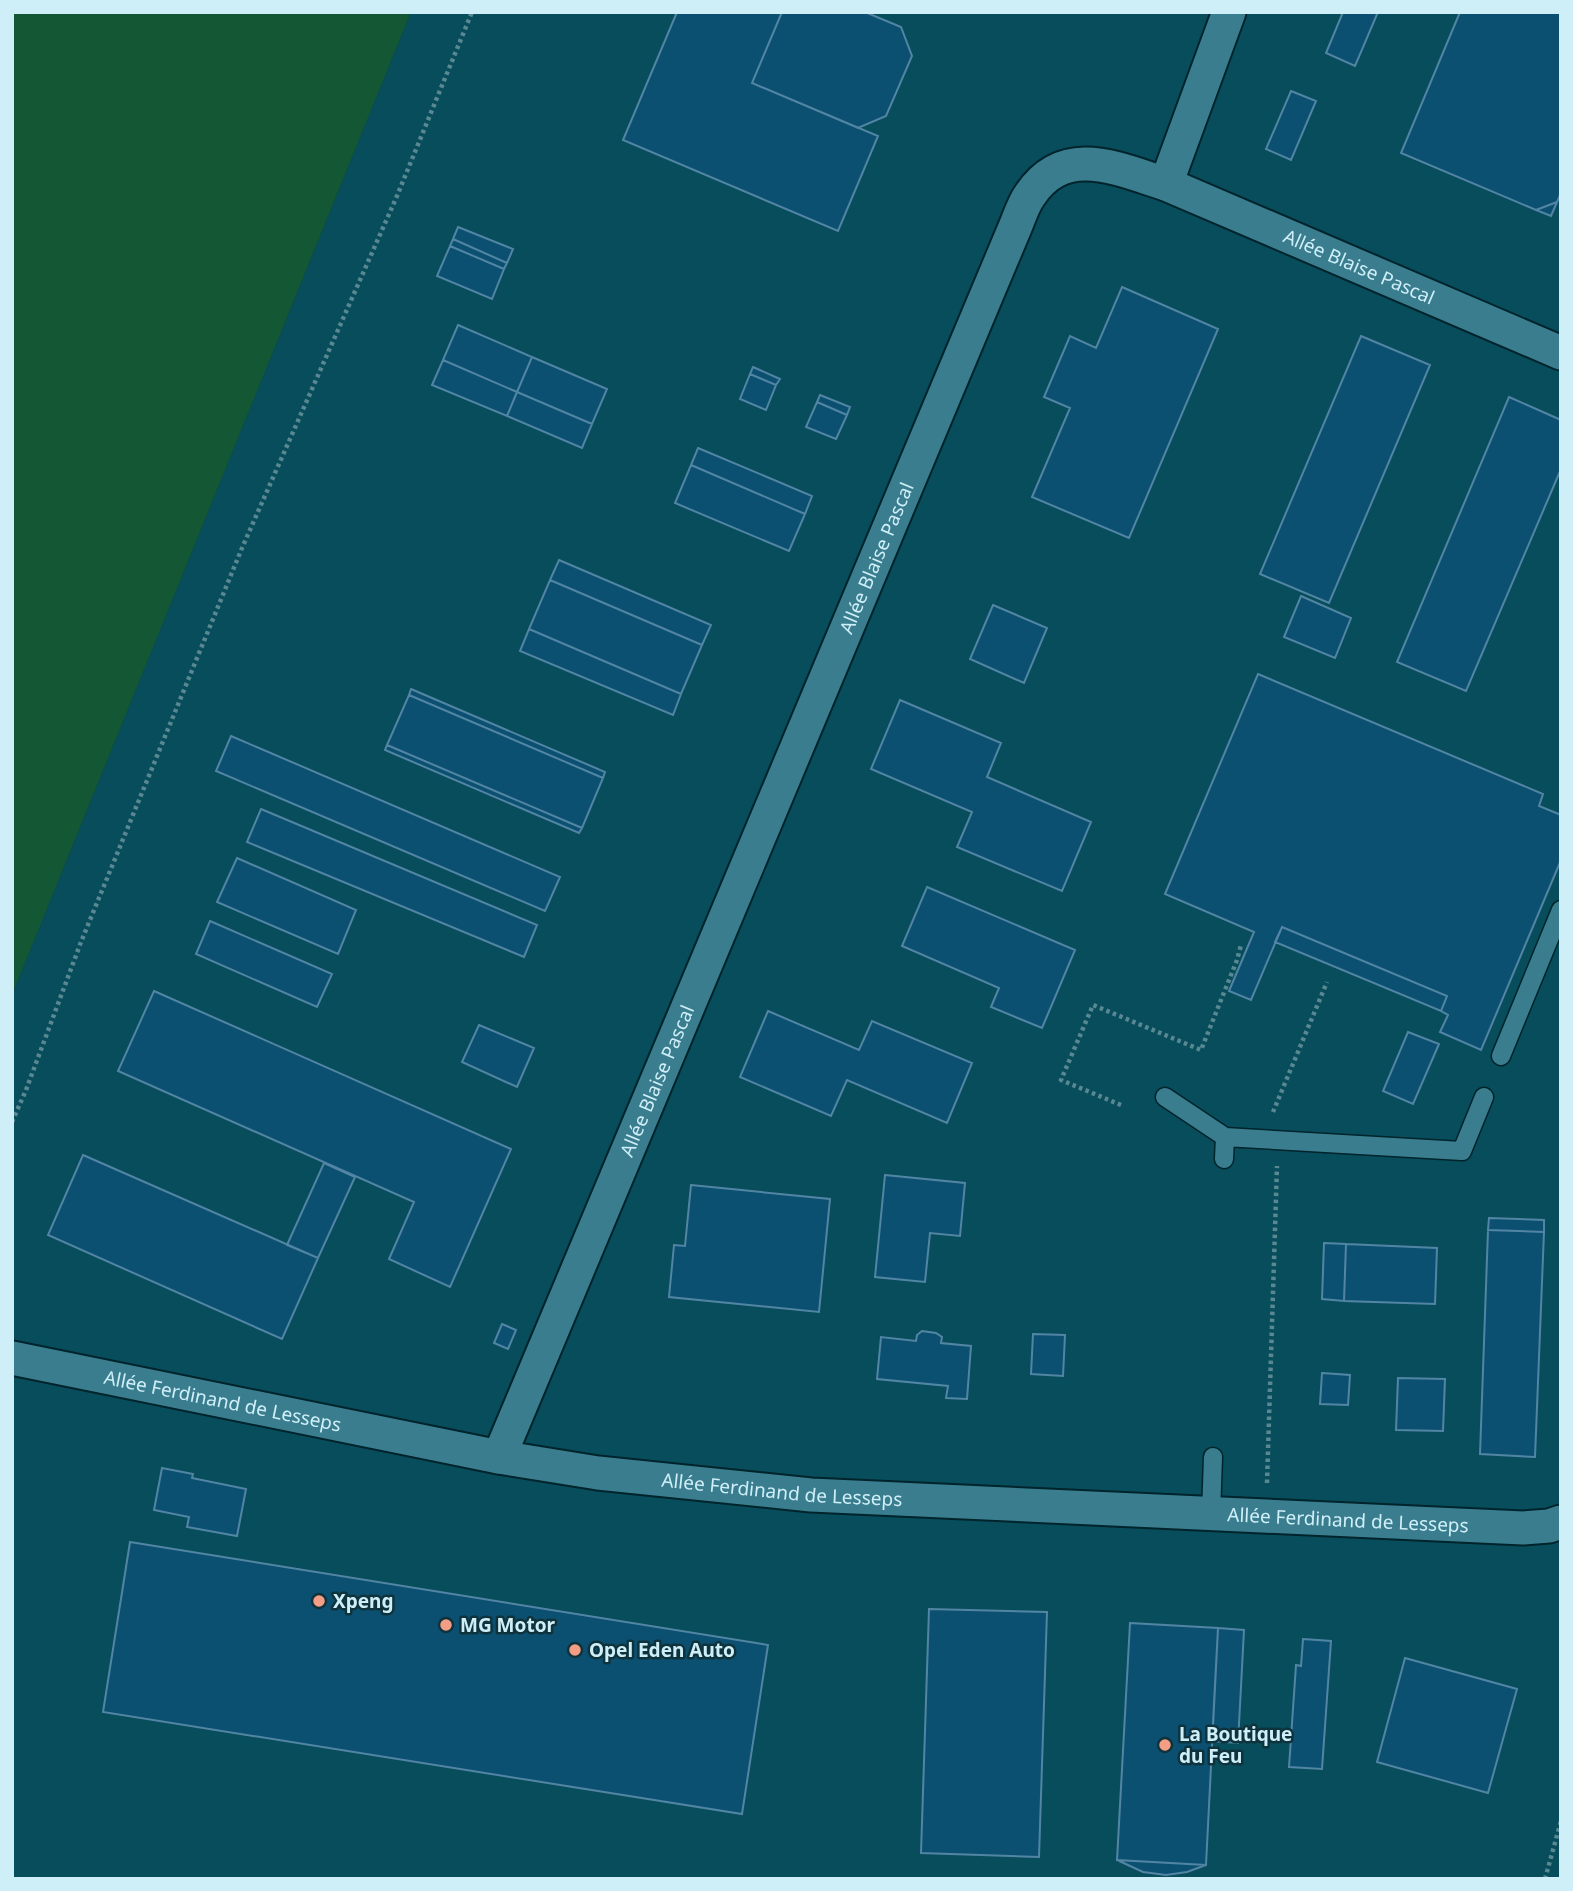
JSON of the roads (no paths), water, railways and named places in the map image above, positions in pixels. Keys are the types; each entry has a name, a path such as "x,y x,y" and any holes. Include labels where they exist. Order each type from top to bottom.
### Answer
{"street":[{"path":"1166,184 1229,12"},
{"name":"Allée Blaise Pascal","path":"499,1457 1029,196 1042,180 1059,168 1078,163 1102,164 1166,184 1561,353"},
{"name":"Allée Ferdinand de Lesseps","path":"12,1358 499,1457 598,1473 811,1495 1523,1528 1561,1522"}],"lane":[{"path":"1501,1056 1561,910"},
{"path":"1165,1097 1225,1137 1462,1151 1484,1097"},
{"path":"1224,1159 1225,1137"},
{"path":"1211,1514 1213,1457"}],"place":[{"name":"Xpeng","path":"319,1601"},
{"name":"MG Motor","path":"446,1625"},
{"name":"Opel Eden Auto","path":"575,1650"},
{"name":"La Boutique du Feu","path":"1165,1745"}]}
